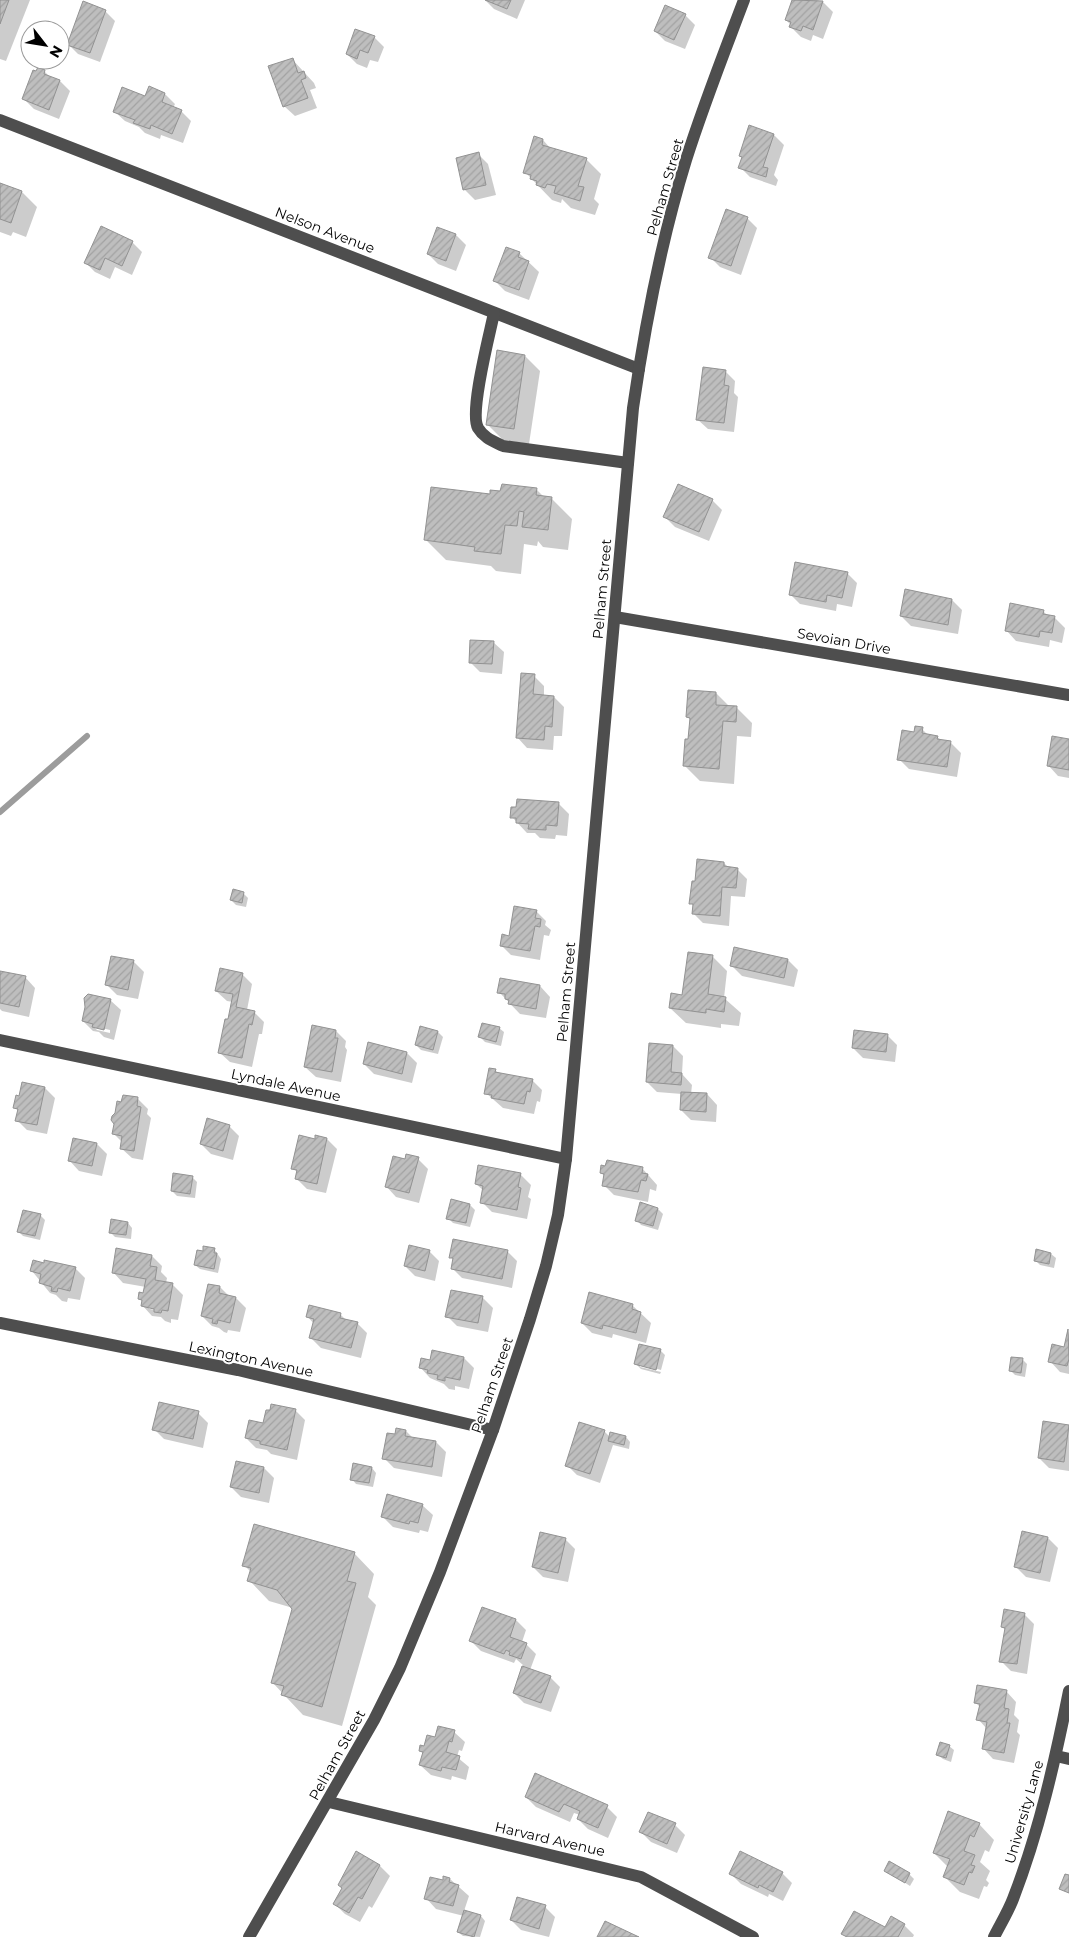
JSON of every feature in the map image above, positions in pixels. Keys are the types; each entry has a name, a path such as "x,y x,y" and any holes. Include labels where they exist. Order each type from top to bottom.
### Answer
{"street":[{"name":"Pelham Street","path":"249,1937 329,1802 400,1668 440,1572 493,1430 546,1266 558,1214 566,1159 628,463 639,369 657,273 686,160 744,0"},
{"name":"Nelson Avenue","path":"0,120 639,369"},
{"path":"494,313 478,384 476,426 484,436 503,446 628,463"},
{"name":"Sevoian Drive","path":"615,617 1069,695"},
{"name":"Lyndale Avenue","path":"0,1040 566,1159"},
{"name":"Lexington Avenue","path":"0,1323 238,1370 493,1430"},
{"name":"University Lane","path":"994,1937 1012,1900 1035,1832 1056,1756 1069,1690"},
{"path":"1056,1756 1069,1759"},
{"name":"Harvard Avenue","path":"329,1802 641,1876 753,1937"}],"building":[{"path":"0,0 9,0 0,24"},
{"path":"485,0 511,0 507,9"},
{"path":"792,0 823,1 813,30 803,26 801,31 789,27 791,22 785,20"},
{"path":"83,1 106,10 90,53 70,46 70,37"},
{"path":"665,5 686,14 674,40 654,31"},
{"path":"355,29 375,36 368,53 360,50 357,59 346,54"},
{"path":"293,58 298,73 304,71 306,78 301,80 308,98 283,107 268,66"},
{"path":"33,70 45,70 44,74 60,80 49,110 22,99"},
{"path":"149,86 165,93 162,102 182,110 172,134 151,125 150,129 133,123 135,120 113,112 122,87 145,96"},
{"path":"749,125 774,134 763,167 768,168 766,177 738,168 742,157 739,156"},
{"path":"534,136 543,139 542,145 587,158 578,186 584,187 580,201 554,193 556,186 547,184 545,188 536,185 537,181 530,179 531,175 523,173"},
{"path":"479,152 486,185 463,190 456,158"},
{"path":"0,183 22,191 11,223 0,219"},
{"path":"726,209 748,217 731,266 708,258"},
{"path":"101,226 133,241 122,266 105,258 100,270 84,263"},
{"path":"437,227 456,234 446,261 427,254"},
{"path":"506,247 520,252 518,257 529,261 519,290 493,281"},
{"path":"497,350 525,355 514,429 486,425"},
{"path":"703,367 726,370 724,385 729,386 724,423 696,420"},
{"path":"502,484 537,488 536,495 552,497 548,530 522,527 524,512 519,511 517,526 505,525 501,554 474,551 475,547 424,540 431,487 490,494 490,490 500,491"},
{"path":"678,484 713,499 699,532 663,517"},
{"path":"795,562 848,572 842,598 827,595 826,602 789,595"},
{"path":"905,589 952,599 948,625 900,616"},
{"path":"1010,603 1044,610 1043,614 1055,616 1052,633 1040,631 1039,637 1005,631"},
{"path":"470,640 494,641 492,664 469,663"},
{"path":"521,673 535,674 533,694 554,696 552,727 545,726 544,740 516,738"},
{"path":"688,690 716,692 716,705 737,706 736,722 723,721 719,769 683,766 685,739 688,739 690,718 686,717"},
{"path":"915,726 923,727 922,733 938,736 937,739 951,741 947,767 897,760 902,730 914,732"},
{"path":"1052,736 1069,739 1069,770 1047,766"},
{"path":"517,799 559,802 557,826 546,825 546,830 528,829 529,824 516,823 516,818 510,818 511,807 516,807"},
{"path":"697,859 724,862 724,866 738,868 736,888 722,887 720,916 692,914 693,904 689,904 692,881 695,881"},
{"path":"233,889 244,892 242,903 230,900"},
{"path":"514,906 537,910 535,918 541,919 540,927 535,926 530,951 500,946 502,934 509,936"},
{"path":"734,947 788,959 784,978 730,966"},
{"path":"688,952 713,955 708,994 726,997 724,1012 706,1009 706,1013 669,1008 671,993 682,995"},
{"path":"111,956 134,960 128,990 105,985"},
{"path":"220,968 243,973 236,1007 255,1011 252,1025 249,1024 242,1058 218,1053 225,1019 228,1019 233,994 215,991"},
{"path":"0,971 26,976 19,1007 0,1003"},
{"path":"500,978 540,985 536,1009 508,1004 509,1000 505,999 505,994 497,993"},
{"path":"88,994 111,999 104,1030 92,1027 93,1024 82,1021 85,1007 84,998"},
{"path":"482,1023 500,1027 496,1042 478,1037"},
{"path":"312,1025 336,1030 335,1038 338,1038 332,1072 304,1067"},
{"path":"420,1026 438,1031 433,1050 415,1045"},
{"path":"854,1030 888,1034 886,1052 852,1048"},
{"path":"368,1042 407,1052 402,1074 363,1064"},
{"path":"649,1043 673,1045 671,1072 682,1073 681,1085 646,1082"},
{"path":"489,1068 496,1069 495,1072 533,1079 530,1092 527,1091 524,1104 491,1098 492,1095 484,1094"},
{"path":"22,1082 45,1087 37,1125 15,1121 18,1109 13,1108 16,1095 19,1096"},
{"path":"681,1092 707,1093 706,1112 680,1110"},
{"path":"123,1095 138,1097 137,1106 141,1107 134,1151 120,1149 122,1136 112,1134 114,1124 111,1120 112,1116 115,1113 117,1101 121,1102"},
{"path":"207,1118 230,1125 223,1151 200,1144"},
{"path":"299,1135 315,1139 315,1135 327,1138 317,1184 295,1179 297,1170 291,1169"},
{"path":"73,1138 97,1143 92,1166 68,1161"},
{"path":"406,1154 419,1157 409,1193 385,1187 393,1156 405,1159"},
{"path":"607,1160 643,1167 642,1173 648,1174 646,1181 641,1180 638,1192 602,1186 604,1174 600,1173 601,1165 605,1166"},
{"path":"478,1165 521,1173 518,1187 521,1188 517,1210 480,1203 483,1186 475,1184"},
{"path":"173,1173 193,1176 190,1194 171,1191"},
{"path":"451,1199 470,1204 466,1223 446,1219"},
{"path":"640,1202 658,1208 653,1226 635,1221"},
{"path":"23,1210 41,1214 35,1236 17,1232"},
{"path":"111,1219 128,1222 126,1235 109,1233"},
{"path":"453,1239 508,1250 502,1279 451,1269 453,1258 449,1258"},
{"path":"409,1245 430,1250 425,1271 404,1266"},
{"path":"203,1246 215,1248 214,1253 217,1253 214,1269 194,1265 197,1250 203,1251"},
{"path":"116,1248 152,1255 150,1266 157,1267 155,1280 173,1283 168,1311 154,1312 154,1309 141,1306 142,1300 138,1299 139,1292 143,1293 146,1279 112,1273"},
{"path":"1036,1249 1051,1253 1049,1264 1034,1261"},
{"path":"33,1260 44,1263 44,1260 76,1267 70,1291 58,1288 57,1292 51,1291 52,1287 39,1283 41,1274 30,1271"},
{"path":"208,1284 220,1286 219,1293 236,1297 230,1323 218,1320 217,1324 212,1323 213,1319 201,1316"},
{"path":"451,1290 483,1296 478,1323 445,1317"},
{"path":"589,1292 633,1304 632,1309 641,1312 636,1333 603,1325 602,1329 581,1323"},
{"path":"309,1305 341,1313 340,1318 358,1322 351,1348 309,1338 314,1319 306,1317"},
{"path":"1068,1329 1069,1359 1067,1366 1048,1362 1052,1344 1064,1347"},
{"path":"639,1344 661,1349 656,1370 634,1364"},
{"path":"432,1350 464,1357 460,1380 445,1377 445,1381 437,1379 438,1375 427,1373 428,1370 419,1368 421,1358 430,1360"},
{"path":"1011,1357 1023,1358 1021,1373 1009,1371"},
{"path":"159,1402 199,1411 193,1439 152,1430"},
{"path":"271,1404 296,1409 287,1450 260,1444 260,1441 245,1438 249,1420 263,1423 266,1410 270,1410"},
{"path":"1043,1421 1069,1425 1064,1462 1038,1458"},
{"path":"579,1422 605,1430 590,1474 565,1466"},
{"path":"396,1428 406,1430 405,1436 436,1441 432,1467 382,1459 387,1433 395,1434"},
{"path":"610,1432 626,1436 624,1445 608,1441"},
{"path":"236,1461 264,1467 259,1493 230,1487"},
{"path":"353,1463 372,1467 369,1483 350,1480"},
{"path":"387,1494 423,1504 418,1523 410,1521 409,1524 381,1517"},
{"path":"254,1524 355,1552 347,1581 356,1583 322,1707 281,1695 284,1686 271,1683 292,1609 277,1590 247,1581 251,1568 242,1566"},
{"path":"1022,1531 1048,1537 1040,1573 1014,1567"},
{"path":"540,1532 566,1538 558,1573 532,1567"},
{"path":"482,1607 516,1619 510,1637 527,1643 521,1659 509,1655 510,1652 506,1650 504,1654 469,1641"},
{"path":"1004,1609 1025,1613 1017,1664 999,1662 1005,1628 1001,1627"},
{"path":"522,1666 551,1676 541,1703 513,1693"},
{"path":"977,1685 1007,1690 1004,1708 1009,1709 1007,1723 1010,1723 1004,1753 982,1749 987,1722 976,1720 980,1704 974,1703"},
{"path":"438,1726 455,1730 452,1742 449,1741 446,1752 460,1756 456,1770 442,1767 441,1771 419,1765 423,1752 419,1751 420,1745 424,1746 427,1735 435,1737"},
{"path":"940,1742 950,1745 946,1758 936,1755"},
{"path":"535,1773 608,1805 598,1828 577,1819 580,1811 564,1804 559,1812 525,1797"},
{"path":"948,1811 980,1823 974,1837 970,1835 964,1851 975,1855 971,1865 975,1866 972,1873 969,1872 964,1885 943,1877 950,1859 933,1853"},
{"path":"648,1812 676,1823 667,1844 639,1832"},
{"path":"356,1851 380,1865 362,1899 358,1897 349,1913 333,1904 342,1888 338,1885"},
{"path":"740,1851 783,1872 773,1892 759,1885 758,1888 729,1874"},
{"path":"889,1861 910,1873 905,1883 884,1871"},
{"path":"1065,1874 1069,1875 1069,1893 1059,1889"},
{"path":"443,1876 450,1878 449,1882 459,1885 453,1906 424,1899 430,1877 443,1880"},
{"path":"517,1897 546,1905 539,1929 510,1920"},
{"path":"464,1910 481,1915 474,1937 457,1932"},
{"path":"854,1911 885,1927 891,1916 905,1924 898,1937 847,1937 841,1934"},
{"path":"605,1921 639,1937 597,1937"}],"waterway":[{"path":"0,812 87,736"}]}
